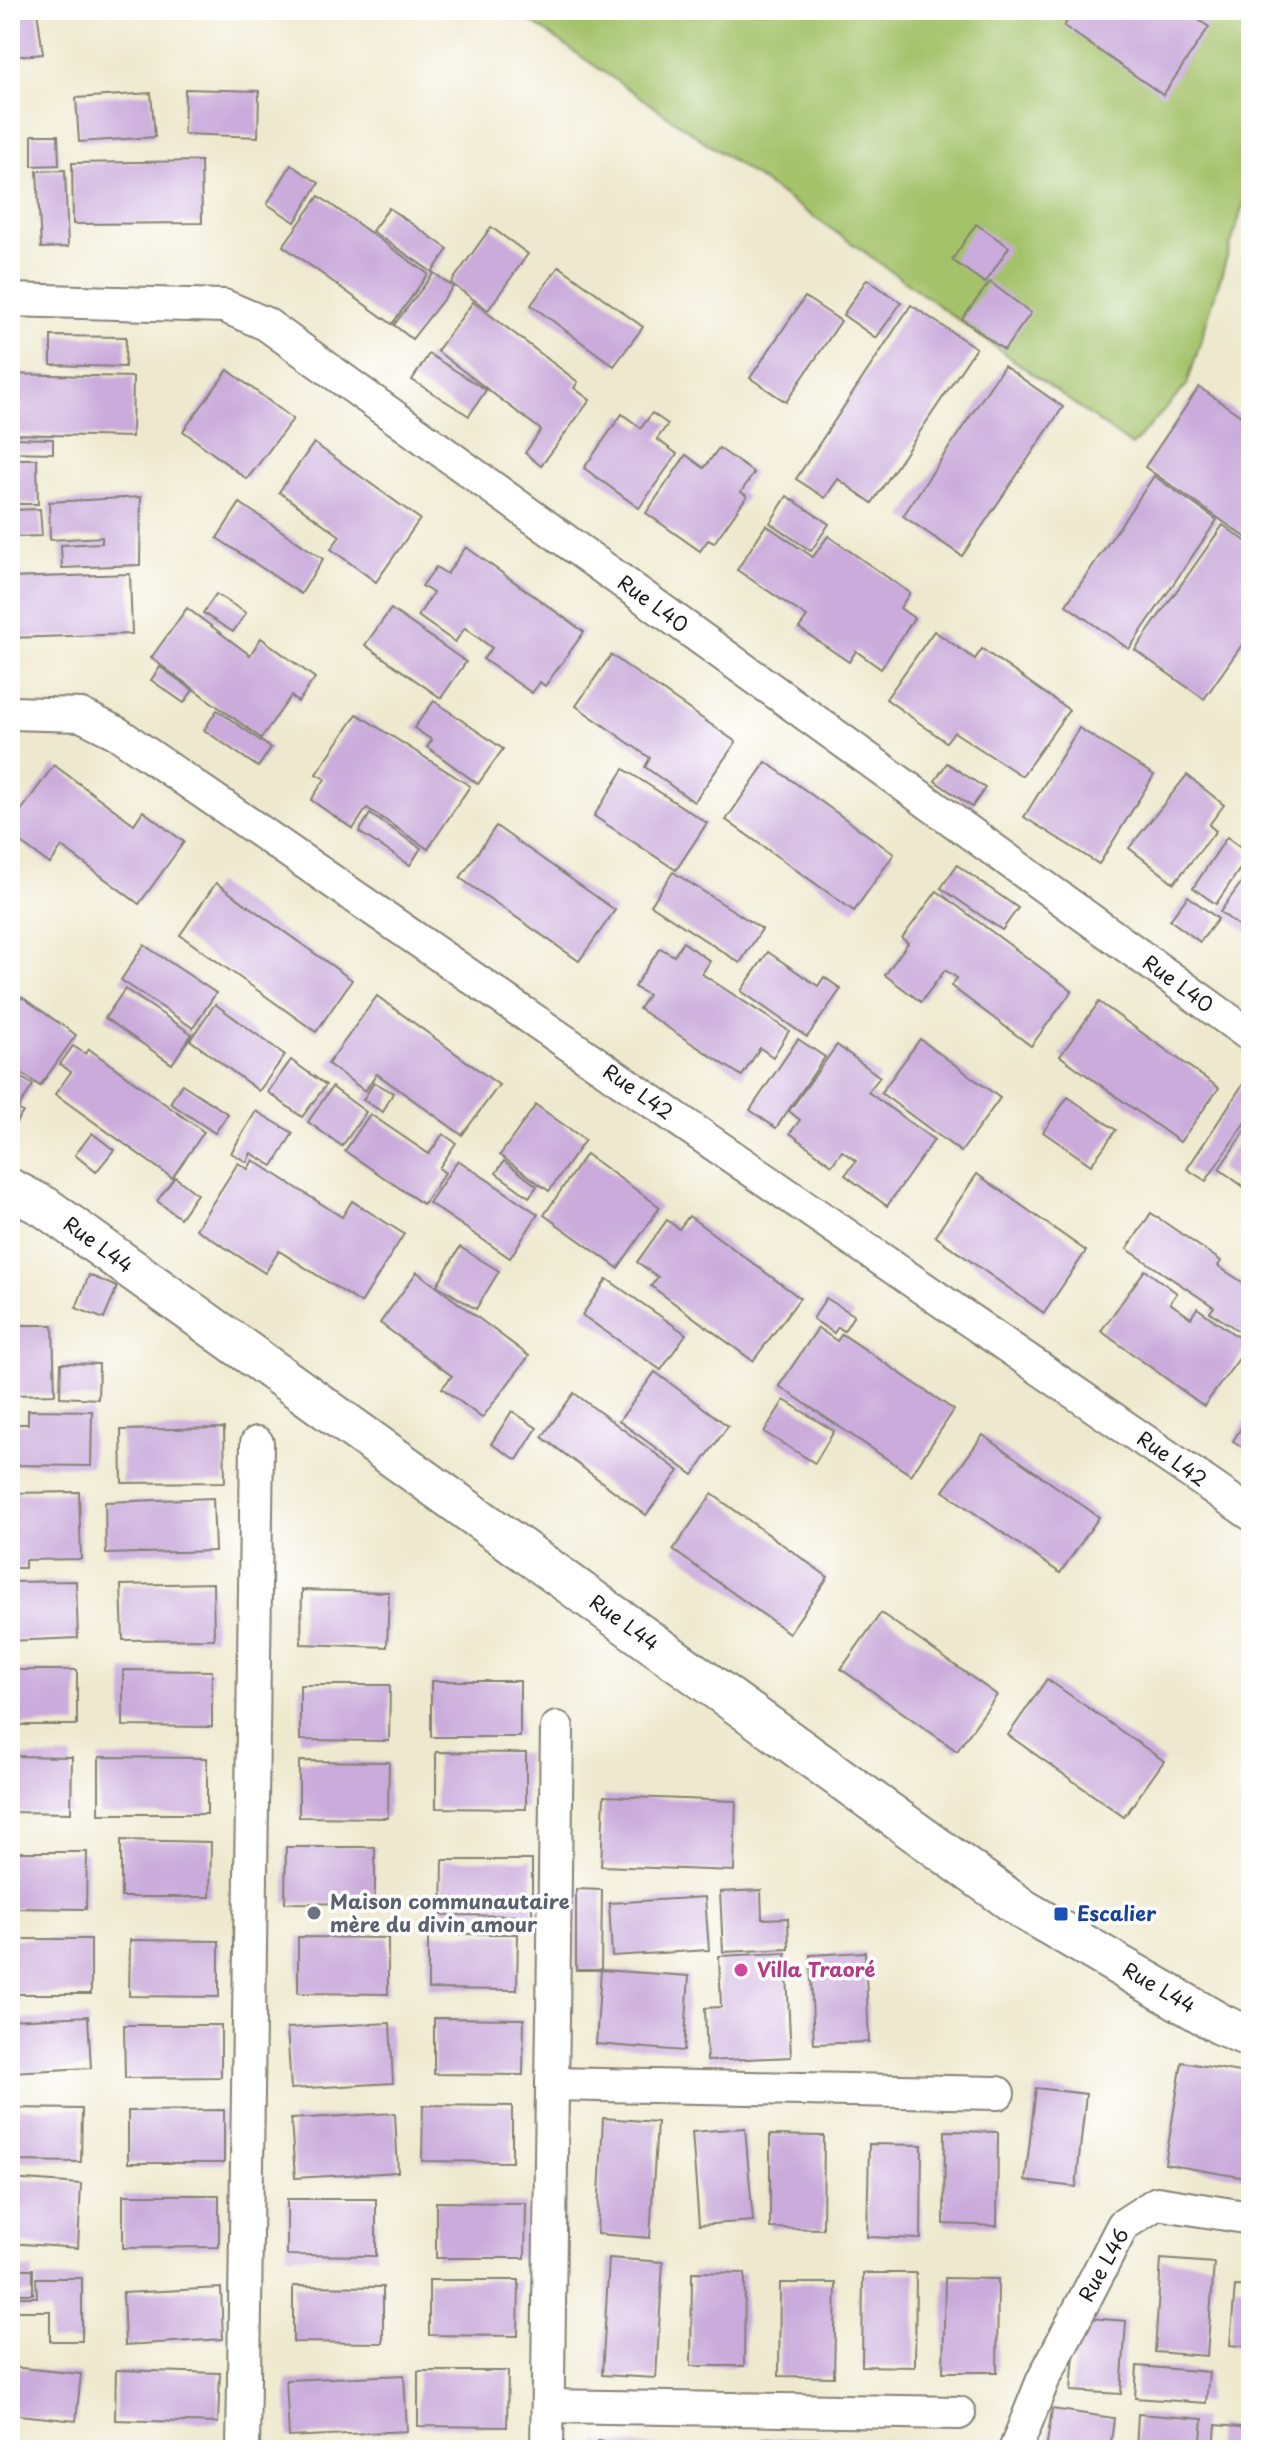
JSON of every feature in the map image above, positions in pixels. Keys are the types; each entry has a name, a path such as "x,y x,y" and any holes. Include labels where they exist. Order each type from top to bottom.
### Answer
{"street":[{"name":"Rue L40","path":"10,300 224,306 266,324 1251,1036"},
{"name":"Rue L42","path":"10,713 81,715 117,733 1251,1514"},
{"name":"Rue L44","path":"10,1189 45,1207 1024,1910 1222,2025 1251,2037"},
{"path":"243,2450 257,1443"},
{"path":"547,2450 557,1728"},
{"path":"552,2084 998,2093"},
{"name":"Rue L46","path":"1015,2450 1043,2380 1123,2225 1157,2203 1251,2218"},
{"path":"548,2406 959,2413"}],"green space":[{"path":"514,10 1251,10 1251,180 1187,385 1132,446 863,251"}],"building":[{"path":"10,10 37,10 43,54 10,57"},
{"path":"1075,10 1184,10 1209,27 1163,95 1064,26"},
{"path":"185,89 259,91 258,137 184,134"},
{"path":"151,93 155,137 79,142 76,98"},
{"path":"32,135 58,135 59,165 32,166"},
{"path":"201,161 202,223 73,224 72,163"},
{"path":"10,164 16,164 16,226 10,226"},
{"path":"291,165 319,183 295,222 267,204"},
{"path":"65,170 68,247 41,248 37,171"},
{"path":"319,196 428,274 392,324 283,246"},
{"path":"389,208 448,249 432,272 372,231"},
{"path":"976,224 1009,247 985,283 952,260"},
{"path":"491,227 528,254 488,310 451,283"},
{"path":"559,266 643,327 614,366 531,305"},
{"path":"434,273 453,287 412,339 394,325"},
{"path":"867,279 901,303 876,338 843,315"},
{"path":"990,282 1031,313 1004,350 962,319"},
{"path":"805,297 841,321 786,402 750,378"},
{"path":"473,302 578,382 574,388 590,400 541,466 525,453 541,430 437,351"},
{"path":"911,305 976,348 872,503 838,479 825,498 796,479"},
{"path":"51,336 126,337 125,367 51,365"},
{"path":"429,354 486,390 469,416 412,380"},
{"path":"1004,366 1063,407 962,556 903,516"},
{"path":"228,370 293,419 247,479 183,431"},
{"path":"10,374 133,377 132,437 10,434"},
{"path":"1199,387 1251,423 1251,541 1145,467"},
{"path":"652,413 668,424 657,439 677,454 639,508 584,468 622,414 641,428"},
{"path":"10,438 53,439 53,453 10,452"},
{"path":"314,443 420,519 376,582 331,549 340,536 279,492"},
{"path":"719,448 754,473 741,492 747,496 714,543 708,540 700,551 646,513 686,455 704,468"},
{"path":"10,459 37,459 38,504 10,504"},
{"path":"1154,476 1217,520 1129,649 1066,605"},
{"path":"787,496 829,524 811,551 770,523"},
{"path":"141,497 140,565 62,568 61,545 102,543 102,537 50,540 49,502"},
{"path":"240,503 323,559 301,594 217,538"},
{"path":"40,509 42,536 10,537 10,510"},
{"path":"766,525 813,557 828,536 910,593 900,608 914,618 881,669 856,651 849,662 799,628 807,617 737,570"},
{"path":"1223,525 1251,545 1251,632 1204,699 1135,650"},
{"path":"466,547 584,632 545,686 540,682 532,693 483,659 492,648 465,628 455,642 418,616 433,593 422,586 436,567 447,574"},
{"path":"130,574 132,634 10,638 10,578"},
{"path":"216,594 246,613 233,632 203,613"},
{"path":"187,608 250,655 261,638 315,678 298,702 291,696 261,738 151,658"},
{"path":"391,609 466,662 441,698 365,645"},
{"path":"934,631 975,659 982,649 1069,710 1022,776 954,732 946,742 886,699"},
{"path":"611,655 736,742 694,802 645,767 650,758 576,706"},
{"path":"160,667 193,690 184,703 151,680"},
{"path":"434,701 503,749 478,784 427,747 432,740 414,728"},
{"path":"217,710 271,748 258,767 204,730"},
{"path":"357,714 470,786 428,849 367,808 353,829 311,800 325,779 316,774"},
{"path":"1079,728 1154,775 1099,864 1024,817"},
{"path":"766,762 894,854 854,911 726,820"},
{"path":"947,763 985,788 972,807 935,781"},
{"path":"54,765 134,824 143,811 184,842 139,904 62,847 50,864 10,835 10,826"},
{"path":"624,769 707,823 676,870 594,816"},
{"path":"1187,775 1224,805 1209,825 1216,831 1174,883 1129,848"},
{"path":"370,814 421,848 410,865 359,832"},
{"path":"496,826 615,910 579,961 460,878"},
{"path":"1227,837 1250,854 1216,904 1193,888"},
{"path":"957,865 1018,908 1002,930 941,888"},
{"path":"1251,869 1251,935 1220,912"},
{"path":"673,872 762,929 740,963 651,905"},
{"path":"216,883 352,980 316,1032 180,935"},
{"path":"937,891 1072,991 1031,1046 951,986 957,978 945,970 921,1002 885,975 908,943 902,938"},
{"path":"1188,896 1218,919 1200,942 1170,920"},
{"path":"683,942 710,961 702,974 789,1031 773,1057 760,1048 742,1076 639,1009 648,995 634,987 660,948 674,956"},
{"path":"144,945 216,993 193,1028 121,980"},
{"path":"768,952 818,986 824,977 841,989 807,1037 741,991"},
{"path":"125,989 192,1034 172,1064 105,1018"},
{"path":"377,996 499,1085 462,1135 377,1074 365,1091 328,1064"},
{"path":"22,997 76,1035 40,1086 10,1065 10,1014"},
{"path":"1099,1002 1219,1088 1180,1142 1060,1056"},
{"path":"215,1004 285,1055 259,1091 190,1040"},
{"path":"798,1039 825,1057 776,1128 750,1110"},
{"path":"920,1039 1000,1098 961,1152 881,1093"},
{"path":"837,1045 880,1077 868,1092 934,1140 887,1206 845,1175 856,1161 842,1151 832,1165 790,1133 800,1120 789,1111"},
{"path":"73,1046 86,1054 89,1049 204,1132 172,1178 55,1094 71,1072 60,1064"},
{"path":"291,1060 326,1085 302,1117 268,1092"},
{"path":"10,1070 33,1085 18,1109 23,1112 10,1132"},
{"path":"1245,1081 1251,1085 1251,1113 1206,1181 1187,1169"},
{"path":"374,1082 393,1093 383,1112 363,1100"},
{"path":"182,1084 228,1114 215,1133 170,1103"},
{"path":"332,1087 366,1112 342,1146 308,1122"},
{"path":"1068,1097 1116,1130 1091,1165 1043,1132"},
{"path":"536,1105 585,1140 549,1191 500,1155"},
{"path":"256,1111 293,1133 273,1166 251,1153 247,1162 231,1153"},
{"path":"370,1114 429,1154 443,1134 456,1143 439,1168 445,1173 423,1204 345,1151"},
{"path":"1251,1122 1251,1192 1219,1169"},
{"path":"92,1133 114,1150 96,1172 75,1155"},
{"path":"586,1154 660,1207 618,1268 544,1215"},
{"path":"253,1160 342,1217 352,1201 404,1234 361,1303 279,1251 265,1273 196,1229 238,1163 248,1169"},
{"path":"458,1160 538,1214 510,1258 429,1203"},
{"path":"504,1161 537,1186 529,1197 496,1173"},
{"path":"977,1174 1086,1251 1044,1313 935,1236"},
{"path":"175,1177 197,1194 180,1218 157,1201"},
{"path":"1151,1213 1221,1261 1218,1266 1251,1288 1251,1339 1210,1312 1214,1307 1127,1249"},
{"path":"689,1216 800,1298 753,1361 651,1286 658,1277 637,1262 667,1220 679,1229"},
{"path":"460,1247 499,1271 476,1309 437,1285"},
{"path":"1145,1270 1177,1293 1170,1303 1191,1318 1197,1308 1249,1345 1204,1406 1101,1331"},
{"path":"417,1272 529,1356 482,1418 442,1388 452,1376 380,1323"},
{"path":"89,1275 117,1287 104,1319 76,1308"},
{"path":"607,1279 686,1334 661,1370 582,1315"},
{"path":"826,1298 854,1315 844,1331 838,1327 834,1333 813,1319"},
{"path":"10,1325 53,1325 55,1394 10,1395"},
{"path":"818,1328 837,1341 842,1334 954,1410 911,1475 779,1386"},
{"path":"61,1363 99,1364 98,1399 60,1397"},
{"path":"655,1372 728,1426 693,1475 619,1421"},
{"path":"574,1393 679,1471 646,1515 542,1437"},
{"path":"784,1400 834,1431 815,1463 764,1432"},
{"path":"28,1410 92,1411 91,1466 11,1465 10,1424 28,1424"},
{"path":"512,1411 537,1428 517,1460 491,1444"},
{"path":"1251,1412 1251,1452 1233,1441"},
{"path":"224,1428 225,1482 122,1483 121,1430"},
{"path":"983,1435 1099,1517 1060,1573 943,1491"},
{"path":"79,1492 81,1559 25,1560 25,1568 10,1568 10,1493"},
{"path":"712,1494 828,1577 789,1633 673,1550"},
{"path":"213,1498 215,1551 106,1554 105,1502"},
{"path":"76,1581 78,1638 10,1641 10,1582"},
{"path":"213,1583 214,1639 123,1640 121,1585"},
{"path":"302,1590 389,1592 387,1647 301,1644"},
{"path":"881,1613 997,1695 957,1751 841,1669"},
{"path":"10,1670 77,1670 77,1725 10,1725"},
{"path":"123,1670 212,1671 212,1727 123,1726"},
{"path":"1047,1679 1164,1761 1124,1817 1008,1735"},
{"path":"431,1681 520,1681 520,1737 431,1737"},
{"path":"300,1685 390,1685 389,1741 300,1740"},
{"path":"436,1752 526,1753 526,1809 436,1808"},
{"path":"10,1756 72,1757 71,1813 10,1812"},
{"path":"99,1757 207,1758 207,1814 99,1814"},
{"path":"299,1761 389,1762 388,1818 299,1817"},
{"path":"604,1796 736,1801 734,1871 601,1866"},
{"path":"121,1840 211,1842 210,1897 121,1897"},
{"path":"286,1847 375,1847 375,1904 285,1903"},
{"path":"10,1852 87,1852 86,1909 10,1908"},
{"path":"443,1860 532,1860 532,1916 442,1915"},
{"path":"576,1889 602,1890 601,1970 576,1970"},
{"path":"761,1890 762,1919 788,1918 789,1949 723,1952 720,1892"},
{"path":"705,1897 709,1950 612,1956 609,1903"},
{"path":"428,1934 518,1934 517,1990 428,1989"},
{"path":"298,1937 388,1938 388,1994 298,1993"},
{"path":"10,1939 91,1939 91,1994 10,1994"},
{"path":"130,1940 219,1941 219,1997 129,1996"},
{"path":"865,1952 869,2042 814,2044 810,1955"},
{"path":"786,1953 791,2057 707,2061 705,2008 721,2007 719,1956"},
{"path":"601,1970 689,1976 684,2051 596,2044"},
{"path":"88,2016 91,2068 10,2072 10,2020"},
{"path":"434,2018 524,2019 523,2075 434,2074"},
{"path":"390,2023 393,2083 291,2089 287,2028"},
{"path":"124,2025 221,2025 221,2077 125,2078"},
{"path":"1182,2062 1251,2074 1251,2148 1246,2178 1165,2164"},
{"path":"1036,2088 1086,2094 1076,2187 1025,2181"},
{"path":"423,2105 512,2106 512,2162 422,2161"},
{"path":"10,2108 82,2109 81,2162 10,2161"},
{"path":"224,2110 224,2163 128,2163 128,2111"},
{"path":"395,2113 398,2172 295,2178 291,2119"},
{"path":"603,2118 657,2122 650,2238 597,2234"},
{"path":"745,2128 753,2221 699,2225 692,2132"},
{"path":"945,2131 998,2132 997,2226 944,2224"},
{"path":"770,2135 824,2136 823,2229 770,2228"},
{"path":"869,2144 922,2145 921,2239 867,2237"},
{"path":"10,2179 81,2184 78,2248 10,2243"},
{"path":"123,2195 219,2195 219,2247 123,2248"},
{"path":"287,2199 376,2199 376,2256 287,2255"},
{"path":"436,2202 526,2203 525,2258 436,2258"},
{"path":"609,2258 663,2262 656,2378 602,2375"},
{"path":"1161,2259 1214,2263 1207,2356 1155,2352"},
{"path":"10,2269 33,2269 33,2294 10,2294"},
{"path":"692,2272 745,2273 744,2366 691,2366"},
{"path":"863,2273 916,2273 915,2367 862,2366"},
{"path":"36,2278 82,2278 82,2341 50,2341 50,2311 10,2311 10,2297 37,2297"},
{"path":"945,2278 998,2279 997,2372 943,2372"},
{"path":"429,2280 519,2280 518,2336 429,2335"},
{"path":"780,2283 836,2283 834,2377 779,2376"},
{"path":"293,2286 383,2287 383,2343 293,2342"},
{"path":"1235,2286 1251,2287 1251,2347 1230,2345"},
{"path":"221,2288 223,2339 125,2345 123,2293"},
{"path":"1077,2317 1126,2321 1121,2394 1071,2391"},
{"path":"1137,2366 1209,2372 1206,2403 1135,2398"},
{"path":"10,2367 81,2374 76,2421 10,2414"},
{"path":"116,2370 220,2373 218,2423 115,2420"},
{"path":"418,2371 508,2371 507,2427 418,2426"},
{"path":"404,2375 407,2431 289,2437 286,2380"},
{"path":"1052,2409 1114,2418 1110,2450 1046,2450"},
{"path":"1138,2414 1203,2419 1200,2450 1136,2450"},
{"path":"1216,2425 1251,2428 1251,2450 1214,2450"},
{"path":"763,2438 837,2438 837,2450 763,2450"},
{"path":"597,2441 668,2448 668,2450 596,2450"},
{"path":"10,2445 41,2448 10,2450"}],"place":[{"name":"Maison communautaire mère du divin amour","path":"314,1913"},
{"name":"Escalier","path":"1061,1914"},
{"name":"Villa Traoré","path":"741,1970"}]}
